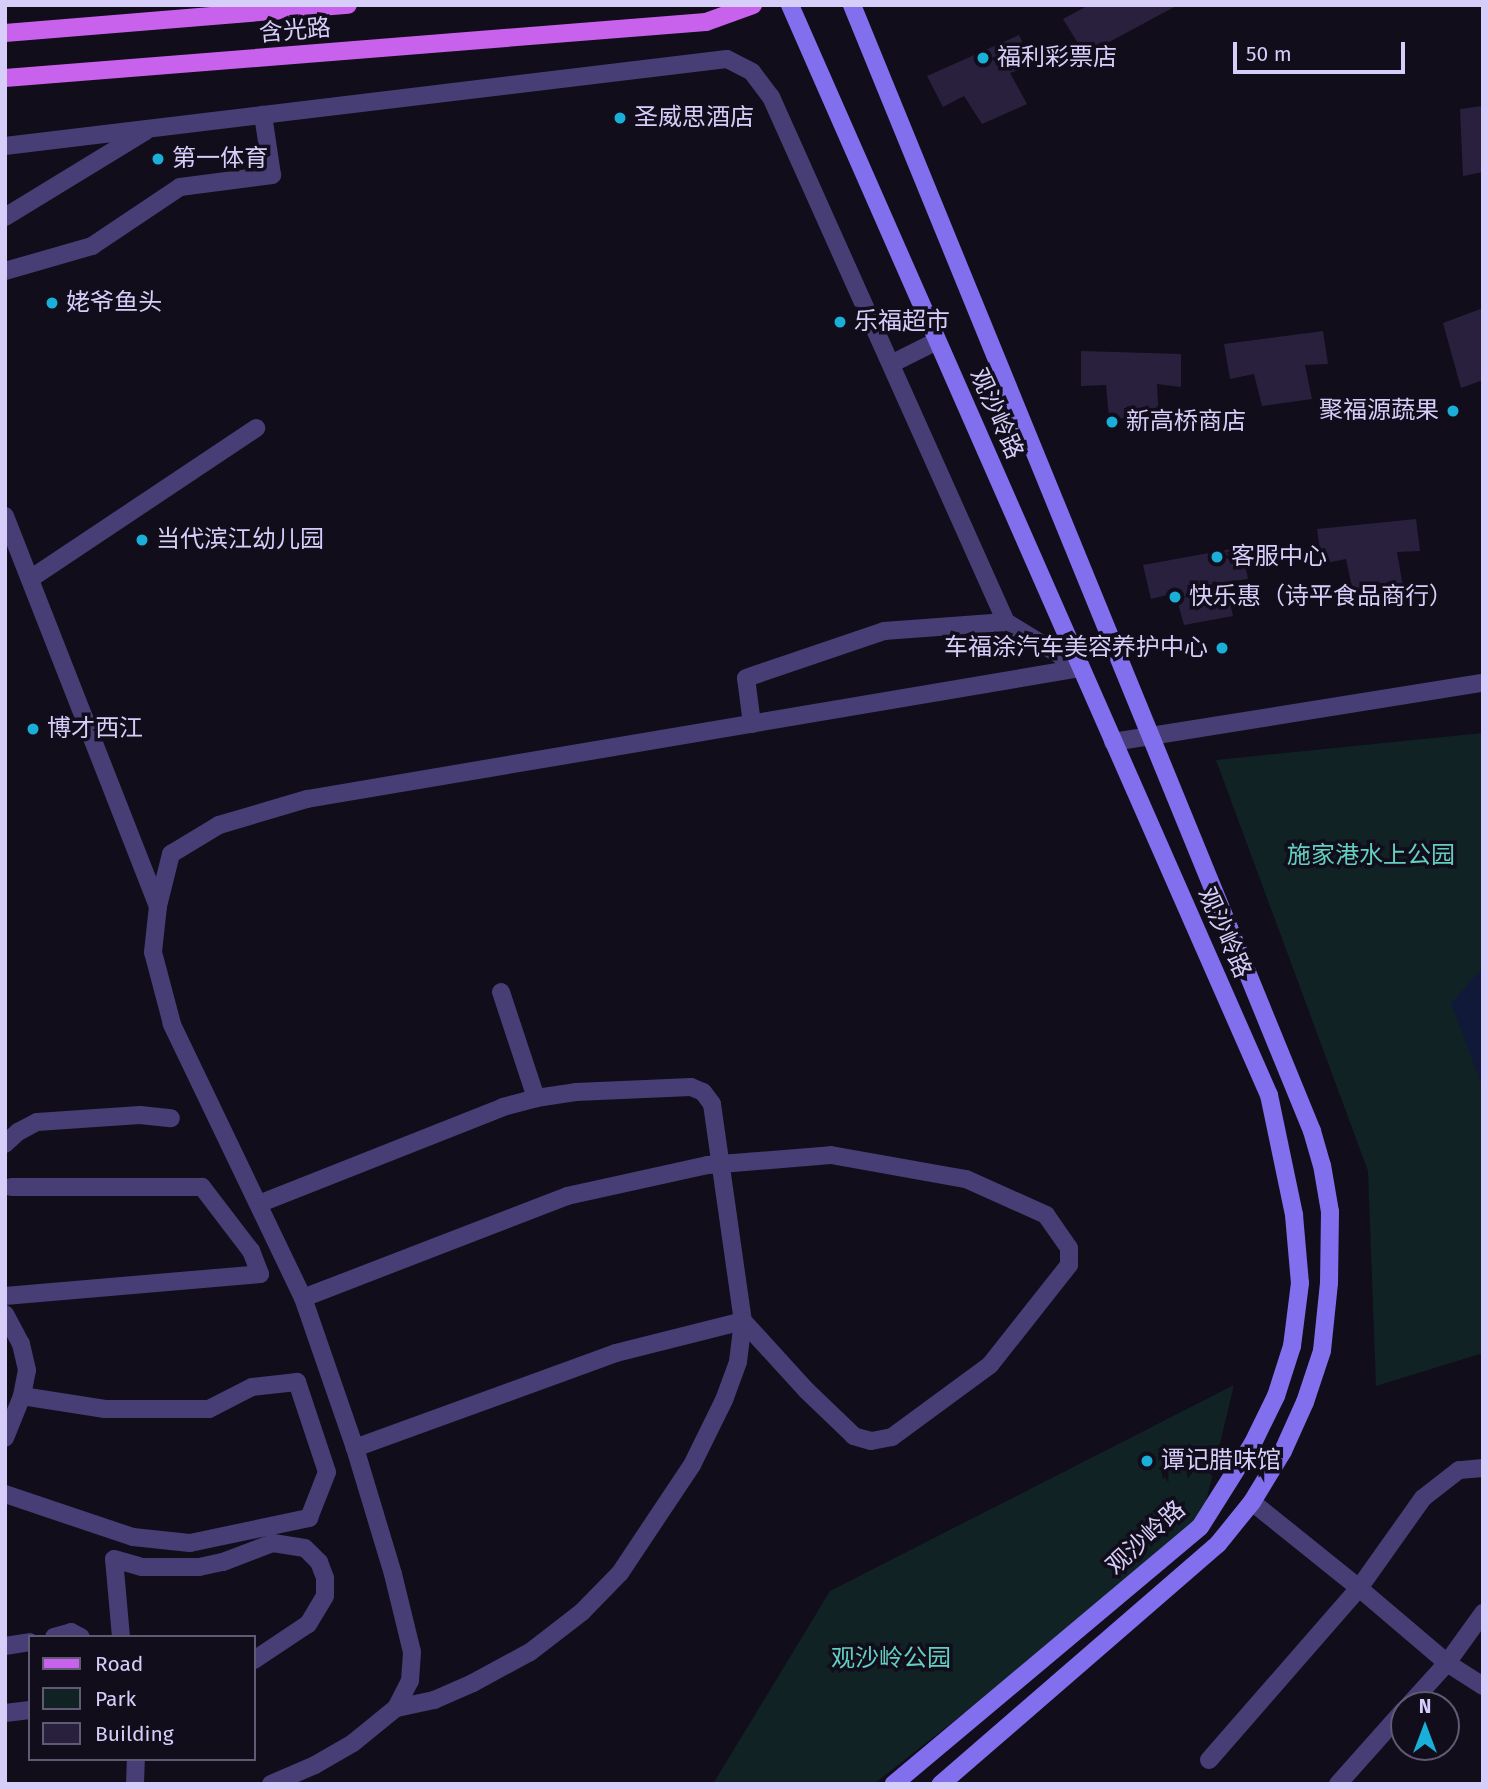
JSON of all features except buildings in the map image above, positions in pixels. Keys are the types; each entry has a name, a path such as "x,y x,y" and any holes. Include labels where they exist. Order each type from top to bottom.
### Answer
{"main road":[{"name":"含光路","path":"5,33 348,5"},
{"name":"含光路","path":"5,78 706,22 753,5"},
{"name":"观沙岭路","path":"790,5 1269,1095 1294,1215 1300,1283 1292,1346 1276,1396 1259,1431 1200,1527 894,1784"},
{"name":"观沙岭路","path":"852,5 1312,1131 1330,1212 1329,1283 1322,1351 1305,1402 1283,1451 1252,1502 1218,1544 941,1784"}],"street":[{"path":"5,146 727,59 752,72 771,97 1006,622 1081,668"},
{"path":"5,271 92,246 180,187 272,175 263,115"},
{"path":"5,217 150,128"},
{"path":"891,364 937,341"},
{"path":"30,579 256,428"},
{"path":"5,516 158,906"},
{"path":"752,724 746,678 884,631 1006,622"},
{"path":"271,1784 315,1765 353,1743 396,1708 410,1681 412,1652 393,1574 355,1448 303,1298 261,1203 172,1024 153,952 158,906 171,854 219,825 307,799 1081,668"},
{"path":"1113,741 1483,683"},
{"path":"501,992 536,1098"},
{"path":"261,1203 503,1107 536,1098 576,1092 691,1087 703,1092 712,1104 743,1321 738,1362 724,1400 692,1465 620,1573 582,1612 530,1652 434,1700 396,1708"},
{"path":"5,1144 18,1132 37,1122 140,1115 171,1118"},
{"path":"303,1298 567,1196 720,1164 831,1156 966,1179 1046,1215 1069,1248 1069,1265 990,1366 892,1437 871,1441 854,1436 807,1391 743,1321"},
{"path":"5,1296 260,1274 251,1251 202,1187 11,1187"},
{"path":"5,1314 21,1344 27,1370 22,1396 5,1438"},
{"path":"355,1448 616,1353 743,1321"},
{"path":"5,1494 133,1537 190,1543 309,1518 327,1472 297,1382 253,1387 209,1409 105,1409 22,1396"},
{"path":"1209,1760 1359,1588 1423,1498 1459,1470 1483,1468"},
{"path":"1252,1502 1447,1663 1483,1686"},
{"path":"121,1635 114,1559 142,1567 199,1567 223,1562 273,1543 304,1548 319,1562 325,1578 325,1596 308,1624 256,1659"},
{"path":"1422,1691 1447,1663 1483,1613"},
{"path":"5,1646 28,1642"},
{"path":"5,1713 28,1710"},
{"path":"1338,1784 1390,1726"},
{"path":"135,1761 135,1784"}],"green space":[{"name":"施家港水上公园","path":"1483,733 1483,1353 1376,1386 1368,1171 1216,760"},
{"name":"观沙岭公园","path":"1234,1385 1200,1527 874,1784 713,1784 830,1591"}],"water":[{"path":"1483,967 1483,1089 1451,1003"}],"place":[{"name":"福利彩票店","path":"983,58"},
{"name":"圣威思酒店","path":"620,118"},
{"name":"第一体育","path":"158,159"},
{"name":"姥爷鱼头","path":"52,303"},
{"name":"乐福超市","path":"840,322"},
{"name":"聚福源蔬果","path":"1453,411"},
{"name":"新高桥商店","path":"1112,422"},
{"name":"当代滨江幼儿园","path":"142,540"},
{"name":"客服中心","path":"1217,557"},
{"name":"快乐惠（诗平食品商行）","path":"1175,597"},
{"name":"车福涂汽车美容养护中心","path":"1222,648"},
{"name":"博才西江","path":"33,729"},
{"name":"谭记腊味馆","path":"1147,1461"}]}
